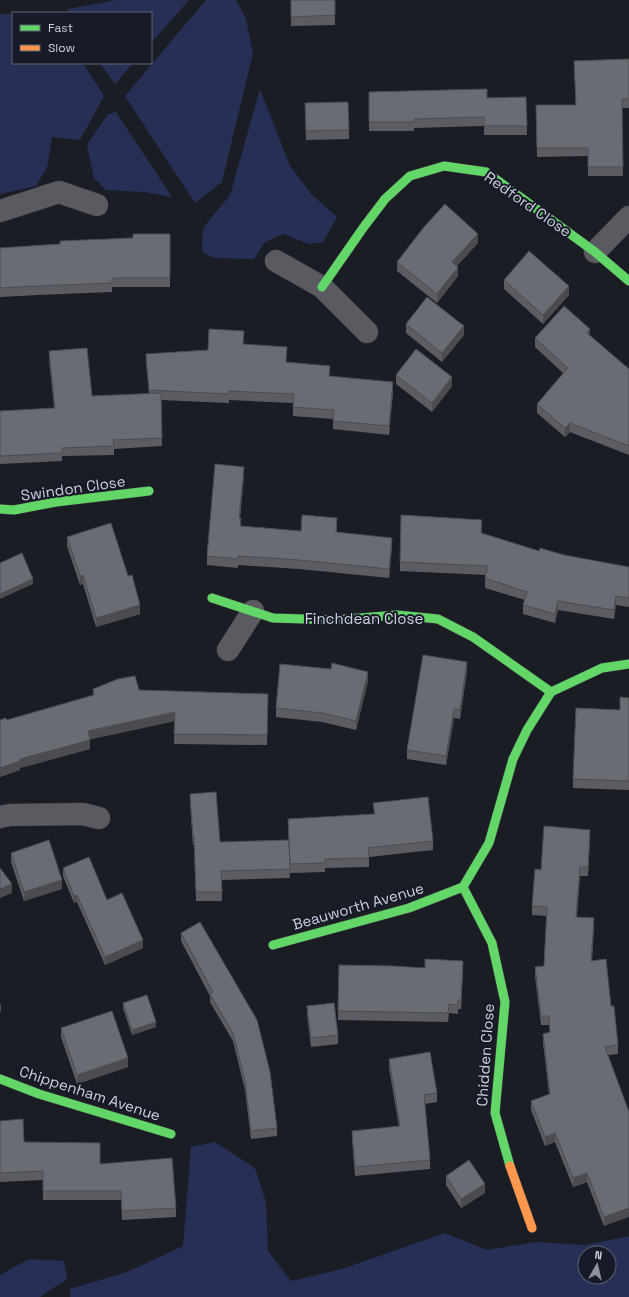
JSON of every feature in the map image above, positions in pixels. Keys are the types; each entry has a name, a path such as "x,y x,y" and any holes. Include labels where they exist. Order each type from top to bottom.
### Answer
{"street":[{"name":"Redford Close","path":"322,287 385,199 410,176 444,166 486,172 595,252 629,281"},
{"path":"0,211 59,192 97,205"},
{"path":"595,252 629,217"},
{"path":"276,261 322,287 367,332"},
{"name":"Swindon Close","path":"0,509 14,510 56,502 149,491"},
{"name":"Finchdean Close","path":"212,598 273,618 327,620 397,615 438,619 473,637 551,692"},
{"path":"228,650 253,611"},
{"path":"463,887 489,843 513,760 527,730 551,692 602,668 629,664"},
{"path":"0,817 10,815 83,814 99,818"},
{"name":"Beauworth Avenue","path":"273,945 409,908 463,887"},
{"name":"Chidden Close","path":"463,887 492,943 504,1002 495,1113 509,1164 532,1228"},
{"name":"Chippenham Avenue","path":"0,1079 39,1094 171,1134"}],"shaded area":[{"path":"117,0 189,0 152,42 152,12 66,12 68,9"},
{"path":"206,0 236,0 246,19 253,53 222,182 195,203 125,96"},
{"path":"0,14 12,14 12,64 84,64 104,96 80,140 52,137 47,168 36,186 0,194"},
{"path":"101,64 132,64 115,84"},
{"path":"260,89 290,166 312,195 337,217 323,242 309,244 283,234 265,242 254,259 214,258 202,252 203,228 230,195"},
{"path":"116,112 172,197 144,192 106,190 94,178 87,145 108,114"},
{"path":"215,1142 255,1168 266,1202 268,1251 291,1281 342,1269 445,1233 487,1250 536,1242 586,1245 629,1236 629,1297 70,1297 70,1289 127,1272 183,1246 191,1147"},
{"path":"29,1259 64,1261 67,1279 40,1297 0,1297 0,1275"}],"building":[{"path":"291,0 335,0 335,15 291,17"},
{"path":"629,59 629,99 622,99 623,167 588,167 588,148 537,148 536,105 576,105 574,61"},
{"path":"487,89 487,98 526,97 527,126 484,126 484,117 414,119 414,122 369,122 369,92"},
{"path":"348,102 349,130 306,131 305,103"},
{"path":"445,204 478,234 452,262 458,267 437,294 397,262 424,227"},
{"path":"133,234 170,234 170,278 112,278 112,283 0,288 0,248 60,244 60,241 133,238"},
{"path":"529,251 569,286 543,315 504,280"},
{"path":"427,297 464,326 442,353 406,324"},
{"path":"564,306 590,329 587,333 629,369 629,446 570,423 565,428 537,404 568,368 535,338"},
{"path":"209,329 244,331 243,344 287,347 286,362 330,366 329,376 393,382 389,426 333,421 334,410 293,407 294,394 229,391 229,394 149,390 146,354 208,350"},
{"path":"87,348 92,396 161,393 162,438 113,440 114,446 62,448 62,453 0,456 0,411 55,408 49,351"},
{"path":"416,349 452,377 432,403 396,375"},
{"path":"215,464 244,467 239,518 241,518 240,526 301,531 302,515 337,518 336,532 392,538 389,569 299,560 238,556 238,559 207,556"},
{"path":"401,515 482,520 481,533 539,551 540,548 564,555 629,567 629,598 616,596 614,610 558,601 555,614 523,605 527,592 485,578 488,566 400,562"},
{"path":"111,523 128,576 132,575 140,605 96,618 83,575 80,576 67,537"},
{"path":"22,553 33,579 0,594 0,563"},
{"path":"423,655 467,662 460,710 454,709 446,756 407,750"},
{"path":"332,663 368,672 356,721 322,713 276,708 280,664 331,669"},
{"path":"135,676 139,690 268,694 267,735 174,734 175,712 88,731 90,740 20,759 20,761 0,768 0,720 6,718 7,720 94,695 93,689 118,679"},
{"path":"620,697 629,698 629,781 573,779 576,708 620,710"},
{"path":"216,792 220,842 289,840 290,869 221,871 222,892 196,892 194,836 190,794"},
{"path":"428,797 433,841 368,848 369,858 325,859 325,863 290,864 288,819 375,814 373,803"},
{"path":"544,826 590,830 588,867 580,867 576,917 594,918 591,961 606,959 611,1006 614,1006 618,1045 605,1047 629,1112 629,1208 604,1217 587,1173 573,1178 555,1133 545,1137 531,1101 550,1094 543,1034 550,1032 549,1016 541,1016 535,967 544,966 547,907 532,906 535,869 541,870"},
{"path":"49,840 62,880 24,892 11,853"},
{"path":"89,857 107,900 122,893 143,940 105,957 77,895 74,896 63,868"},
{"path":"0,868 12,884 0,889"},
{"path":"200,922 257,1020 270,1072 277,1128 251,1131 245,1081 233,1033 210,994 213,992 181,933"},
{"path":"425,959 463,961 461,1000 458,1000 458,1005 449,1004 448,1013 338,1011 339,965 425,968"},
{"path":"147,995 156,1022 132,1030 123,1003"},
{"path":"334,1003 338,1035 311,1038 307,1006"},
{"path":"112,1011 128,1058 77,1075 61,1028"},
{"path":"430,1052 437,1093 424,1095 430,1160 355,1167 352,1131 400,1126 389,1059"},
{"path":"23,1119 24,1142 100,1143 100,1164 172,1158 176,1208 122,1211 121,1191 43,1191 43,1171 0,1173 0,1121"},
{"path":"469,1160 485,1184 461,1199 446,1176"}],"traffic: fast":[{"path":"322,287 385,199 410,176 444,166 486,172 595,252 629,281"},
{"path":"0,509 14,510 56,502 149,491"},
{"path":"212,598 273,618 335,620 397,615 438,619 473,637 551,692"},
{"path":"273,945 409,908 463,887 489,843 513,759 527,730 551,692 602,668 629,664"},
{"path":"463,887 492,943 505,1002 495,1113 510,1166"},
{"path":"0,1079 39,1094 171,1134"}],"traffic: slow":[{"path":"510,1166 532,1228"}]}
